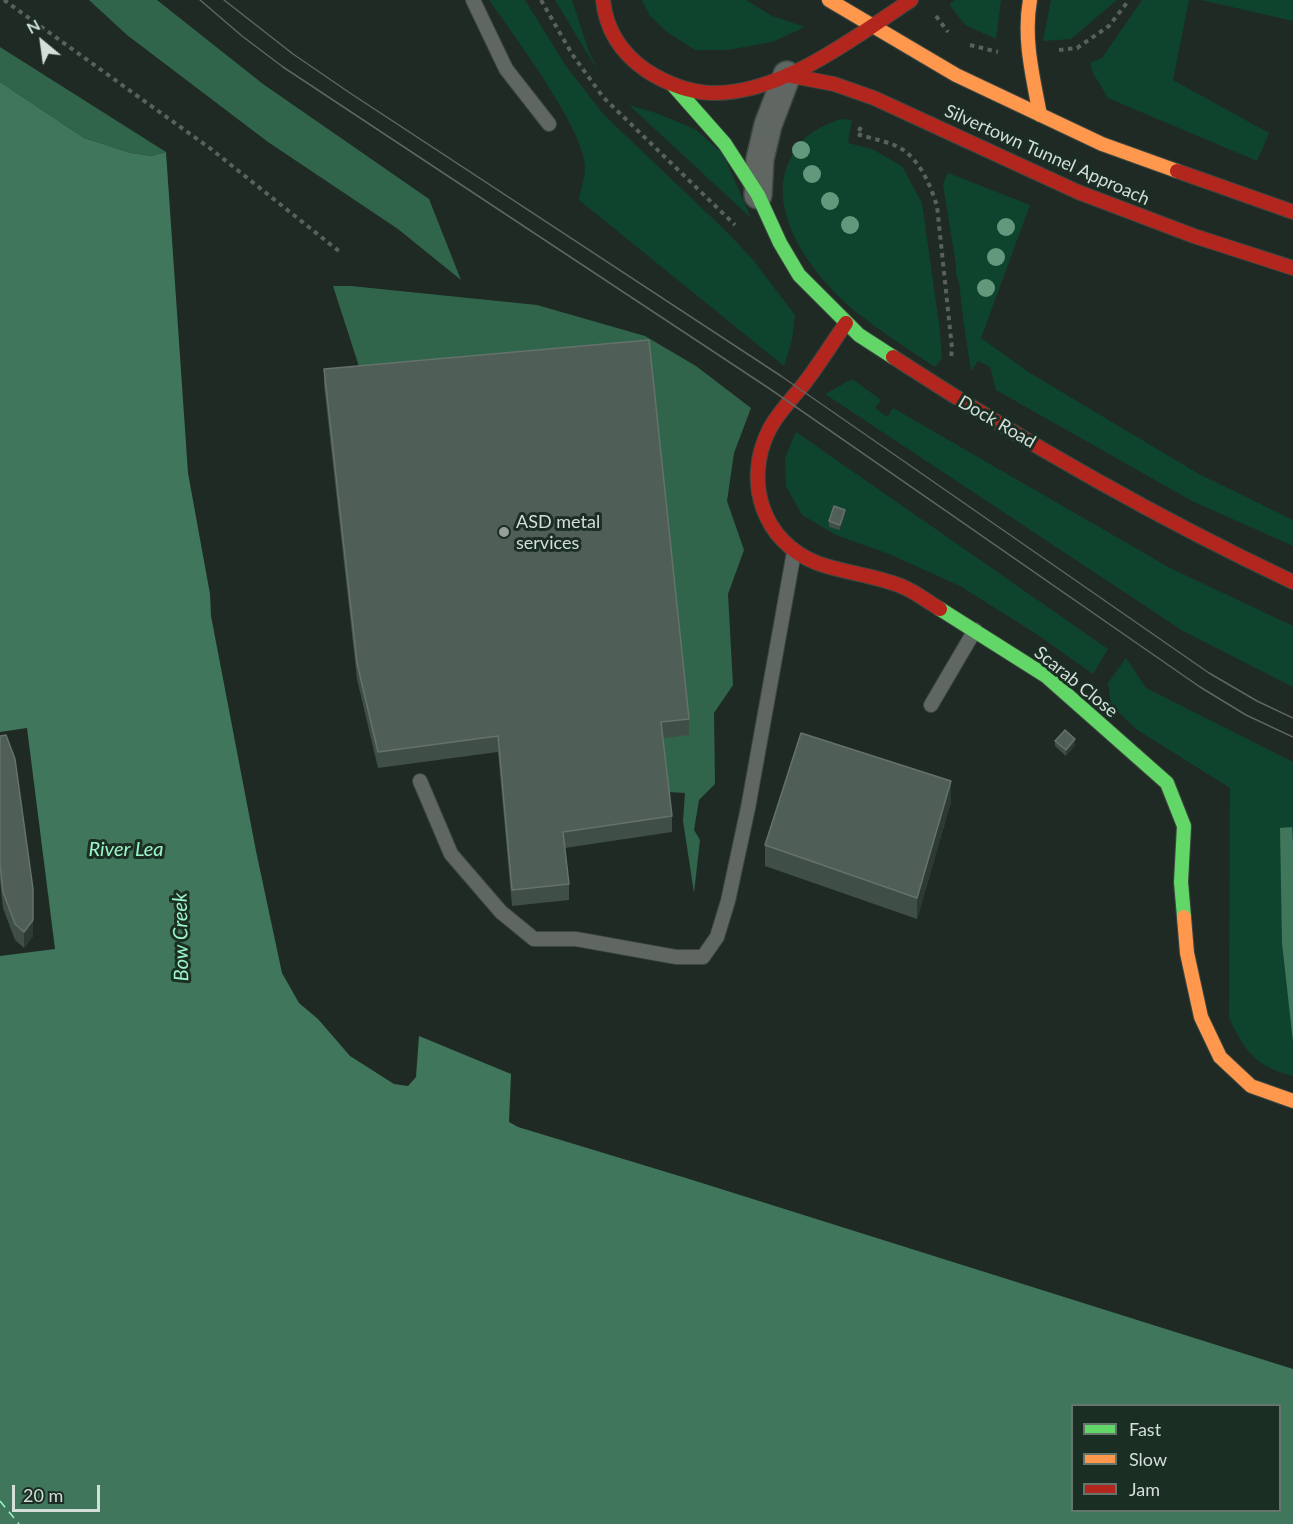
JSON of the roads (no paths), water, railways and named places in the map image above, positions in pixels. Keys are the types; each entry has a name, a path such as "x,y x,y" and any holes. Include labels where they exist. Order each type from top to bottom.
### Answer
{"main road":[{"path":"602,0 610,31 629,57 648,72 674,85 712,93 732,92 787,75 849,41 911,0"},
{"name":"Silvertown Tunnel Approach","path":"829,0 956,75 1102,144 1293,212"},
{"path":"1030,0 1027,10 1029,52 1040,115"},
{"name":"Silvertown Tunnel Approach","path":"787,75 834,84 874,98 1078,192 1194,236 1293,268"},
{"name":"Dock Road","path":"674,85 725,144 758,195 780,243 799,275 859,336 959,400 1176,525 1293,582"},
{"name":"Scarab Close","path":"846,323 808,379 769,429 761,451 758,480 761,506 776,534 794,552 818,563 902,586 975,630 1046,676 1167,783 1184,826 1180,882 1187,953 1201,1017 1220,1057 1251,1086 1293,1101"}],"street":[{"name":"Dock Road","path":"758,195 760,159 768,125 787,75"}],"lane":[{"path":"473,0 506,69 549,124"},
{"path":"420,781 451,854 501,912 534,939 576,939 676,957 703,957 717,937 728,901 748,808 794,552"},
{"path":"931,705 975,630"}],"water":[{"path":"0,82 84,138 131,153 152,156 166,152 188,473 210,594 211,616 256,851 282,973 299,1003 318,1019 350,1056 394,1084 408,1086 416,1077 419,1036 511,1074 509,1122 518,1127 1293,1369 1293,1524 0,1524"},
{"path":"1292,827 1293,1042 1282,943 1280,828"}],"tram line":[{"path":"200,0 283,67 770,389 1200,687 1246,715 1293,737"},
{"path":"224,0 293,54 350,93 781,376 1209,673 1257,701 1293,718"}],"place":[{"name":"ASD metal services","path":"504,532"}],"water label":[{"name":"River Lea","path":"126,850"},
{"name":"Bow Creek","path":"181,937"}]}
